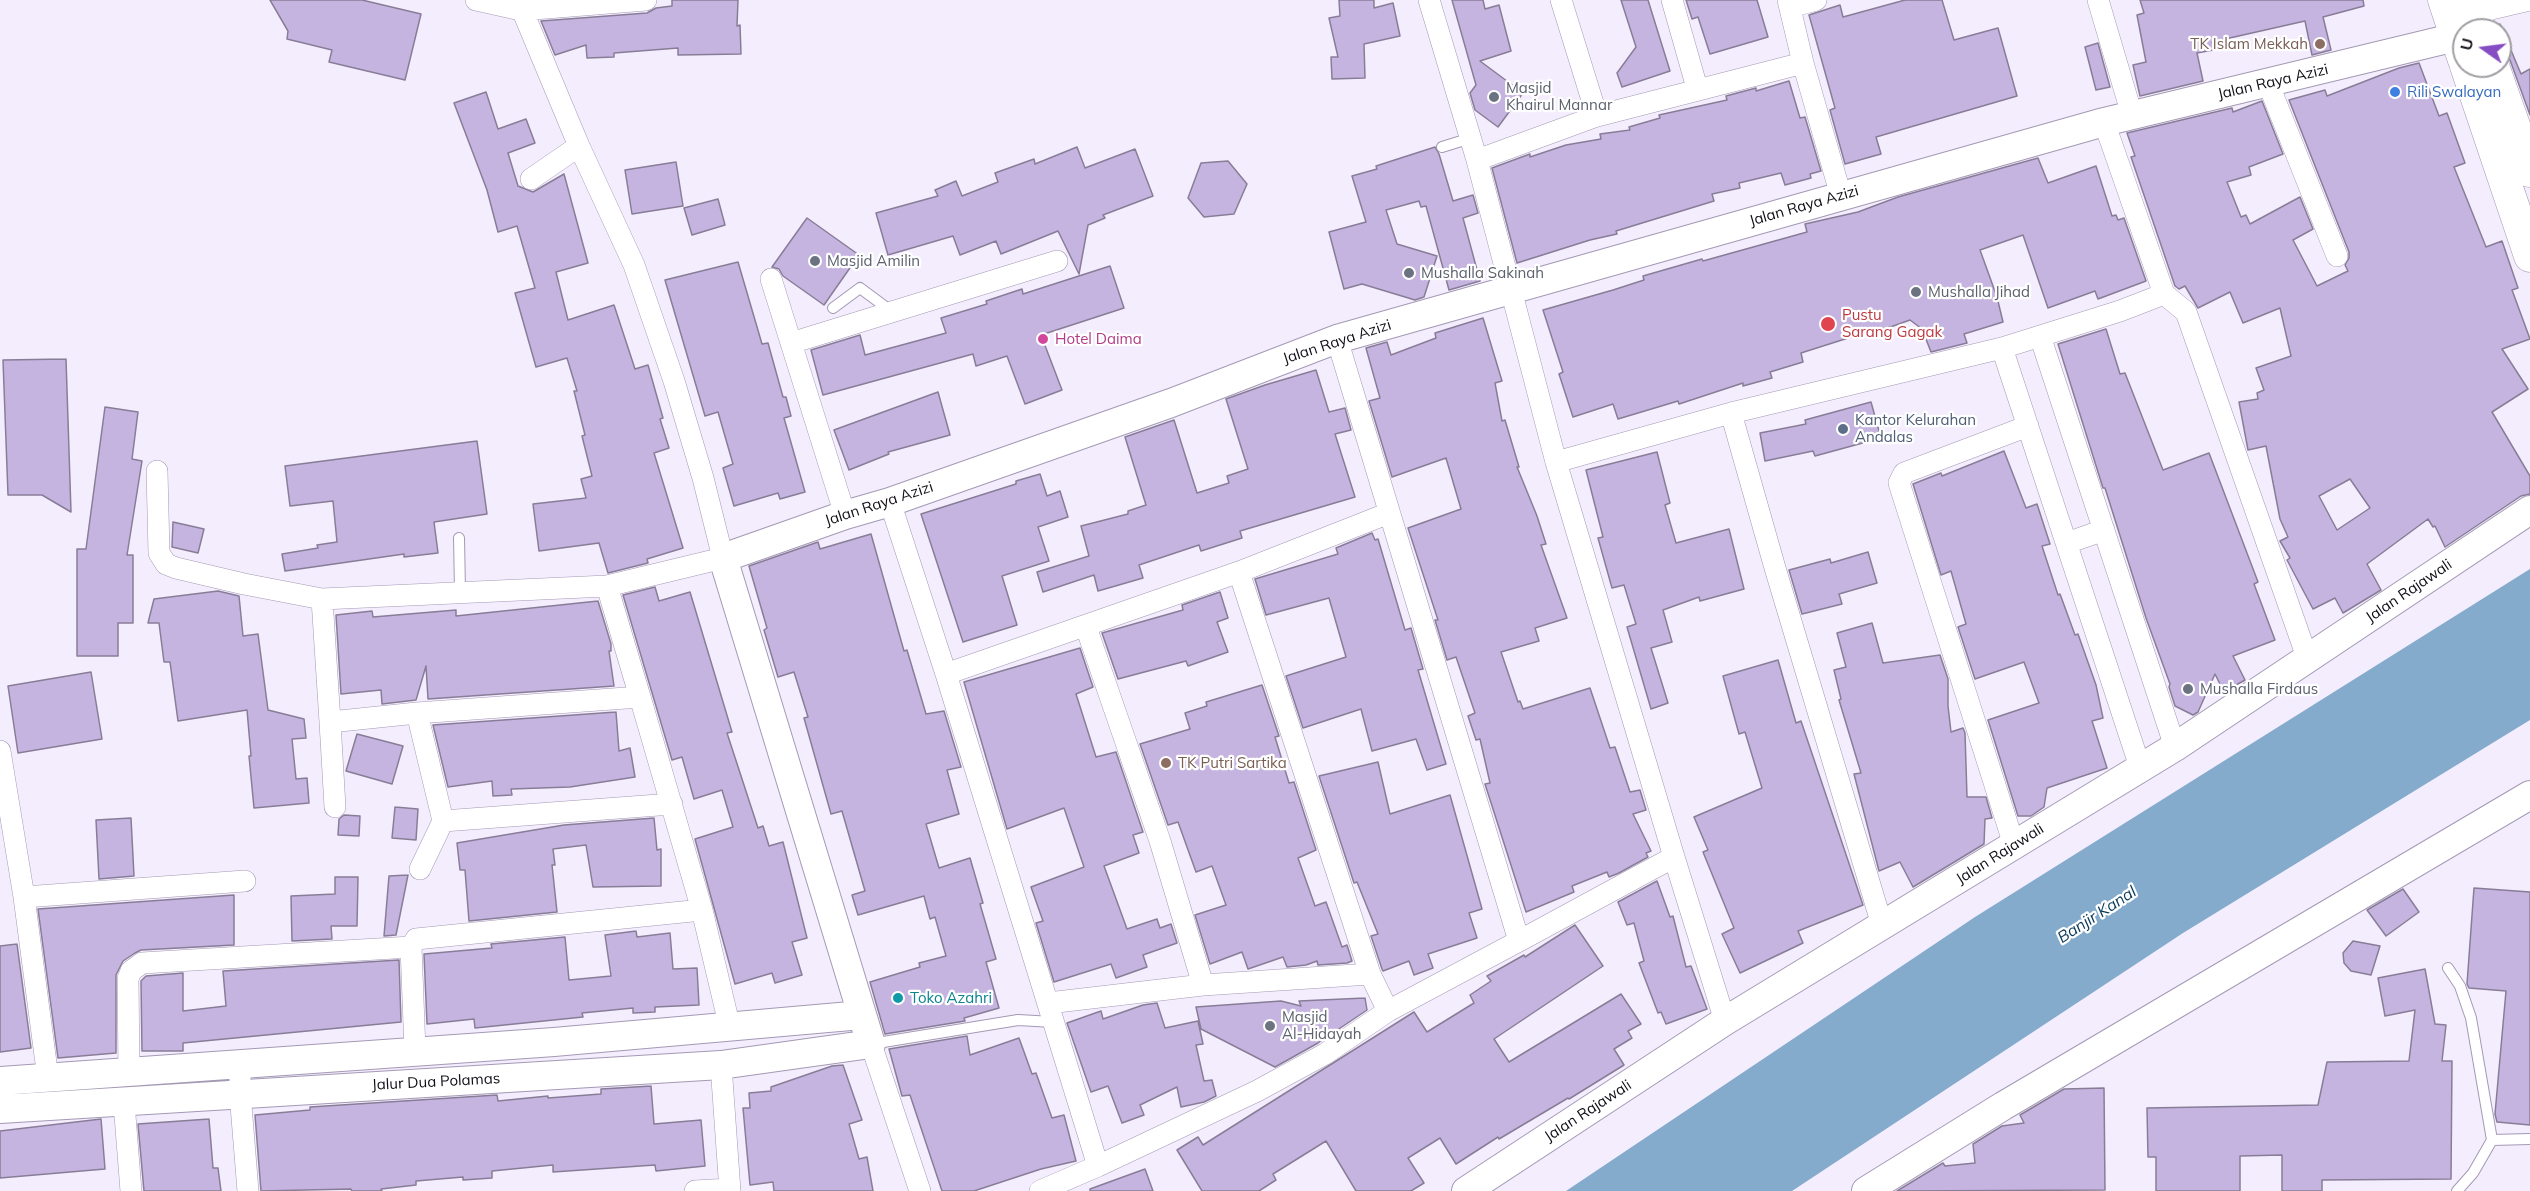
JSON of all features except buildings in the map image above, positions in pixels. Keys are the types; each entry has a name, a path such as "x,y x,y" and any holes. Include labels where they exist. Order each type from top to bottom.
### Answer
{"main road":[{"path":"2444,0 2457,18"},
{"path":"2481,78 2530,252"},
{"path":"2497,78 2530,171"}],"street":[{"path":"476,0 520,5 646,0"},
{"path":"1429,0 1471,138 1556,462 1725,1021"},
{"path":"1562,0 1597,116"},
{"path":"1672,0 1697,88"},
{"path":"1816,0 1789,3 1803,63 1841,196"},
{"path":"2098,0 2132,115"},
{"path":"2497,18 2530,0"},
{"path":"520,5 579,146 634,265 674,381 703,478 723,558 871,1044 920,1191"},
{"name":"Jalan Raya Azizi","path":"723,558 1171,403 1337,339 2104,122 2452,38"},
{"path":"1477,160 1597,116 1697,88 1803,63"},
{"path":"2268,83 2337,256"},
{"path":"2104,122 2164,294 2186,312 2308,660"},
{"path":"531,179 579,146"},
{"path":"791,343 1057,261"},
{"path":"771,279 845,514"},
{"path":"1556,462 1731,413 2002,348 2120,311 2164,294"},
{"path":"2040,336 2175,747"},
{"path":"1337,339 1519,940"},
{"path":"2002,348 2140,767"},
{"path":"1731,413 1778,579 1882,925"},
{"path":"2014,845 1899,483 1904,473 2028,426"},
{"path":"157,471 159,553 166,564 244,584 322,599 607,586 723,558"},
{"path":"890,502 946,674 1098,1166"},
{"name":"Jalan Rajawali","path":"1466,1191 1725,1021 2175,747 2530,510"},
{"path":"946,674 1239,572 1389,513"},
{"path":"2067,543 2104,530"},
{"path":"1239,572 1370,974 1388,1011"},
{"path":"607,586 702,910 730,1028"},
{"path":"322,599 335,807"},
{"path":"1086,627 1160,842 1203,985"},
{"path":"330,722 417,713 640,697"},
{"path":"417,713 442,820 420,869"},
{"path":"0,751 24,897 48,1078"},
{"path":"1866,1191 2013,1100 2530,795"},
{"path":"442,820 672,804"},
{"path":"1040,1191 1257,1091 1325,1054 1388,1011 1674,857"},
{"path":"24,897 244,880"},
{"path":"415,1051 411,947 416,939 702,910"},
{"path":"129,1072 128,979 131,971 142,963 411,947"},
{"path":"1051,1012 1203,985 1370,974"},
{"name":"Jalur Dua Polamas","path":"0,1081 730,1028 862,1015"},
{"name":"Jalur Dua Polamas","path":"0,1109 721,1065 871,1044"},
{"path":"240,1065 248,1191"},
{"path":"695,1191 730,1190 721,1065"},
{"path":"124,1103 131,1191"}],"lane":[{"path":"1442,147 1471,138"},
{"path":"833,308 860,288 891,311"},
{"path":"459,537 460,591"},
{"path":"2448,968 2460,986 2470,1018 2492,1140 2473,1173 2457,1191"},
{"path":"871,1044 1018,1020 1051,1012"},
{"path":"2492,1140 2530,1139"}],"water":[{"name":"Banjir Kanal","path":"2530,569 2530,720 2183,933 1792,1191 1566,1191 1975,917"}],"place":[{"name":"TK Islam Mekkah","path":"2320,44"},
{"name":"Rili Swalayan","path":"2395,92"},
{"name":"Masjid Khairul Mannar","path":"1494,97"},
{"name":"Masjid Amilin","path":"815,261"},
{"name":"Mushalla Sakinah","path":"1409,273"},
{"name":"Mushalla Jihad","path":"1916,292"},
{"name":"Pustu Sarang Gagak","path":"1828,324"},
{"name":"Hotel Daima","path":"1043,339"},
{"name":"Kantor Kelurahan Andalas","path":"1843,429"},
{"name":"Mushalla Firdaus","path":"2188,689"},
{"name":"TK Putri Sartika","path":"1166,763"},
{"name":"Toko Azahri","path":"898,998"},
{"name":"Masjid Al-Hidayah","path":"1270,1026"}]}
